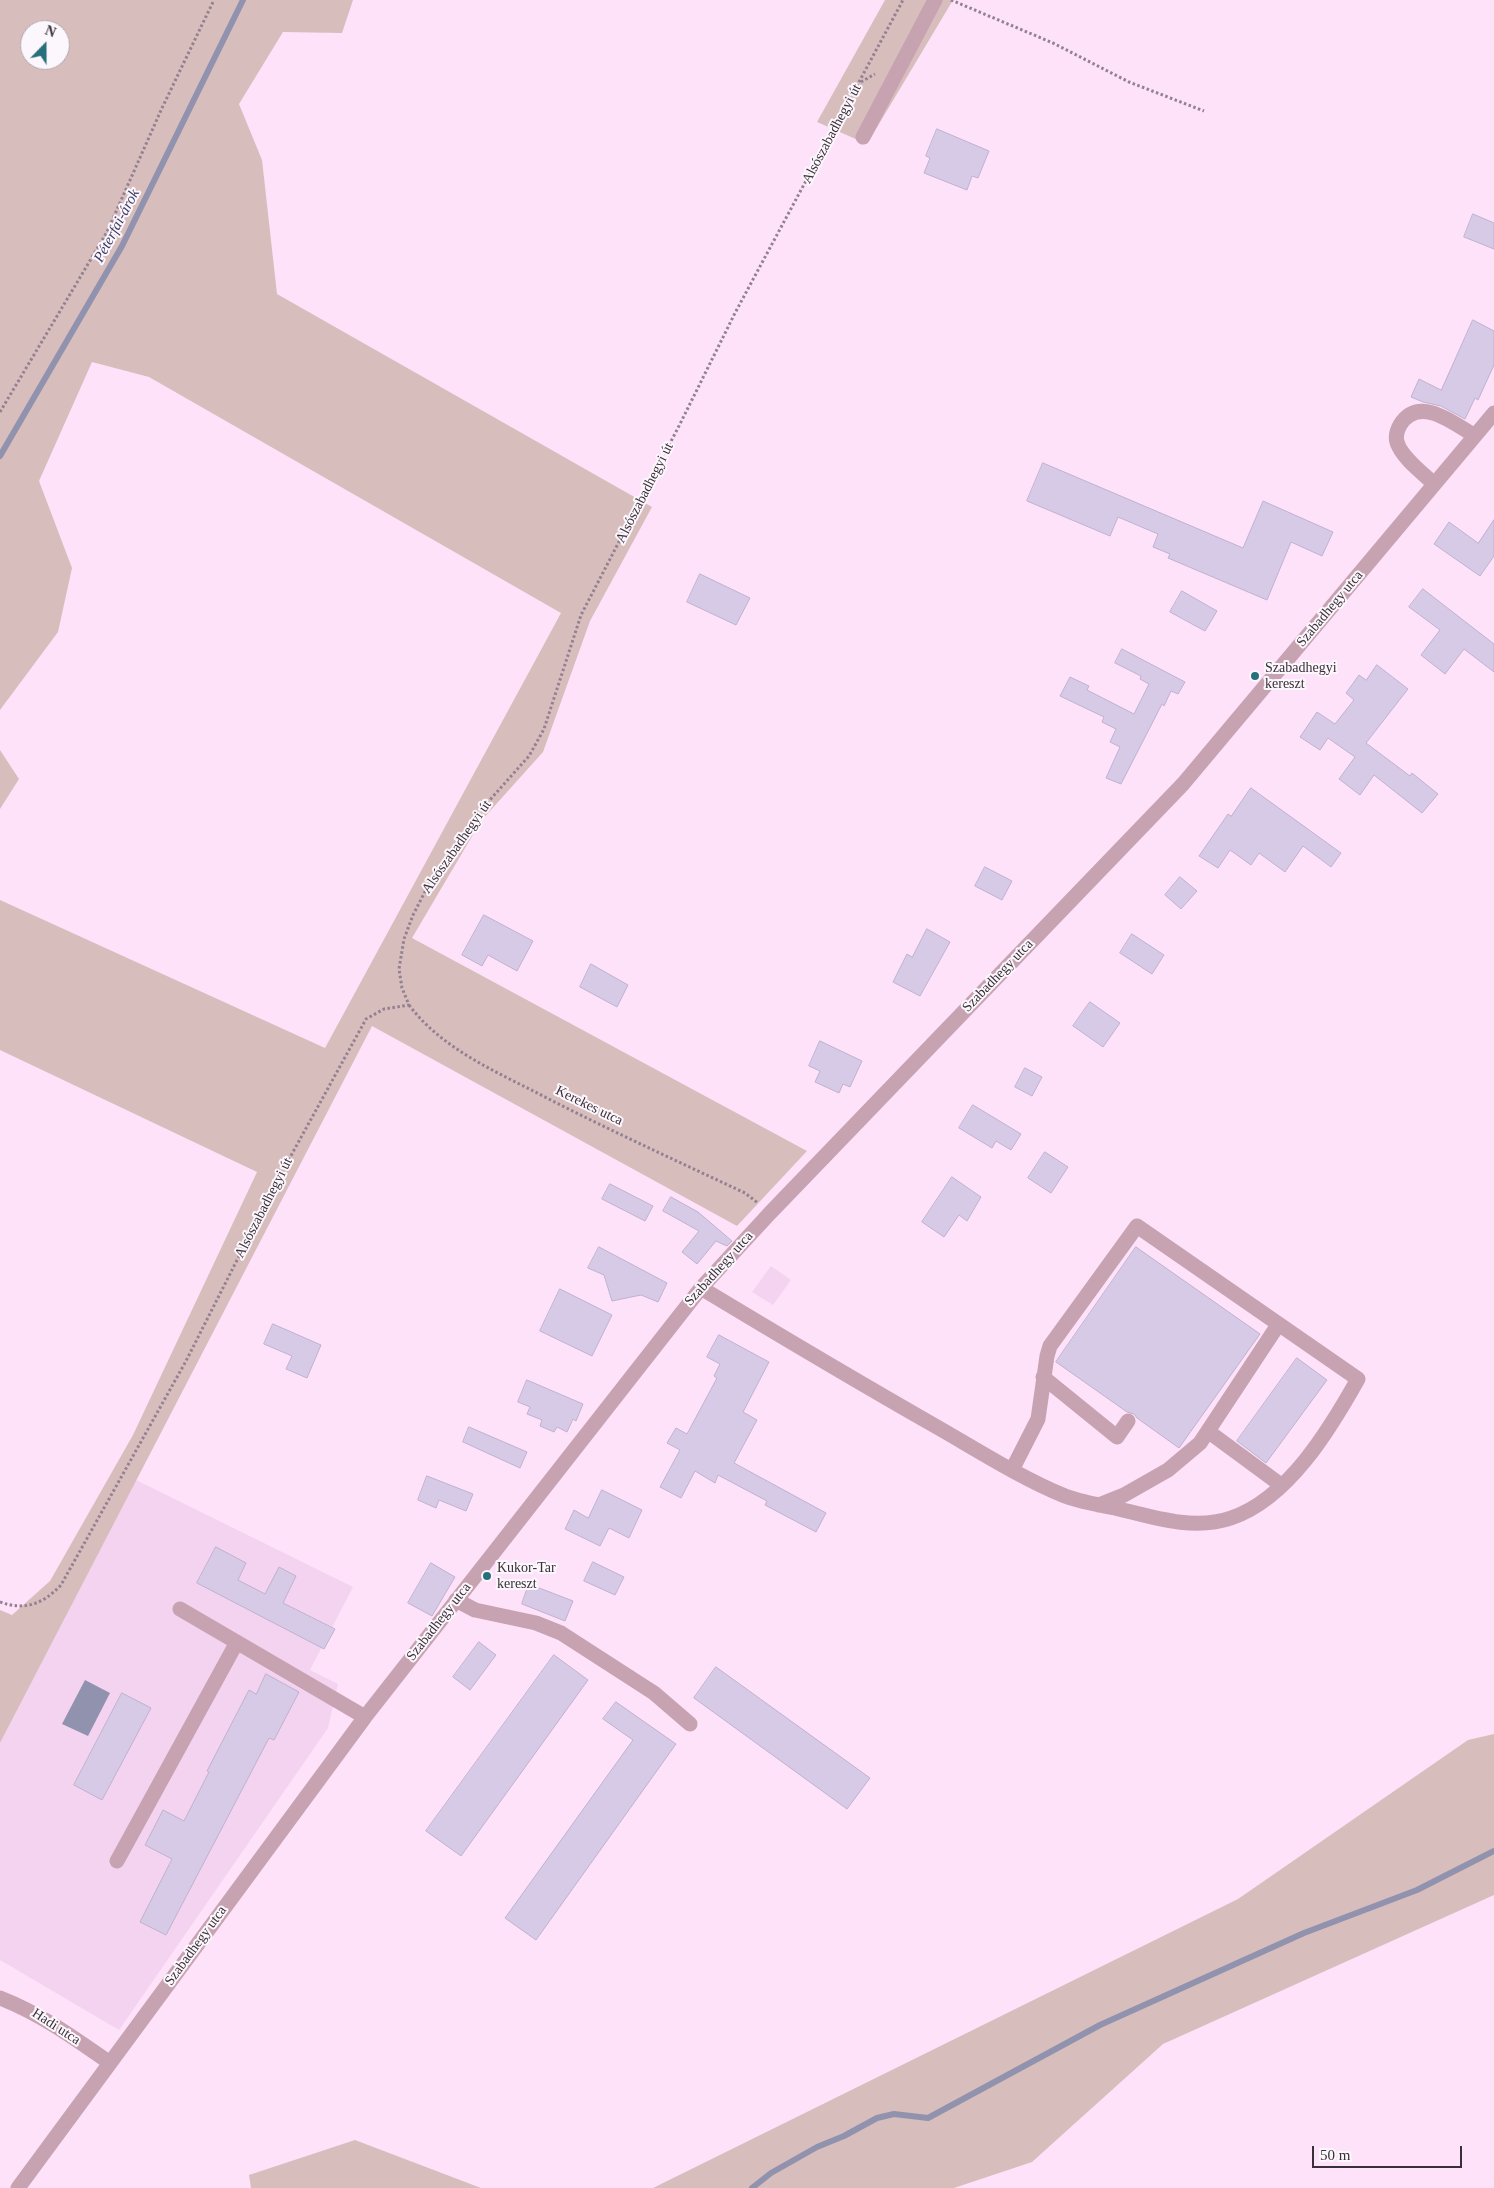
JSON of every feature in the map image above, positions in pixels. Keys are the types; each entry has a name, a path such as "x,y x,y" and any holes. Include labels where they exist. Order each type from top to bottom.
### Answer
{"street":[{"name":"Alsószabadhegyi út","path":"863,137 935,0"},
{"path":"1434,484 1398,446 1397,432 1403,421 1414,412 1430,412 1475,436"},
{"name":"Szabadhegy utca","path":"18,2188 365,1717 700,1288 1183,784 1494,413"},
{"path":"700,1288 820,1360 1012,1470 1068,1497 1180,1522 1206,1523 1225,1520 1245,1512 1263,1501 1281,1485 1318,1444 1358,1379 1137,1226 1050,1346 1043,1377 1038,1420 1012,1470"},
{"path":"1099,1505 1124,1495 1168,1470 1189,1453 1209,1432 1278,1325"},
{"path":"1043,1377 1117,1436 1128,1421"},
{"path":"1209,1432 1281,1485"},
{"path":"456,1600 476,1610 536,1623 561,1633 654,1693 690,1724"},
{"path":"180,1609 365,1717"},
{"path":"116,1861 236,1642"},
{"name":"Hadi utca","path":"0,1998 24,2007 56,2025 110,2063"}],"path":[{"path":"0,412 107,232 162,108 214,0"},
{"name":"Alsószabadhegyi út","path":"0,1602 28,1606 50,1597 61,1585 186,1361 276,1183 366,1019 384,1009 409,1005 402,988 399,969 402,946 413,915 431,880 472,820 529,756 544,730 582,616 680,424 734,313 903,0"},
{"path":"951,0 1053,43 1130,82 1204,110"},
{"name":"Kerekes utca","path":"409,1005 423,1023 442,1039 477,1062 585,1118 745,1193 770,1213"}],"shaded area":[{"path":"0,0 353,0 342,33 283,32 239,104 262,160 277,294 652,507 590,621 543,752 481,821 412,938 807,1151 737,1226 372,1026 0,1743 0,1610 12,1615 50,1581 133,1435 257,1172 0,1050 0,900 325,1048 561,613 149,377 92,362 39,481 72,568 58,632 0,710"},
{"path":"885,0 953,0 867,144 817,122"},
{"path":"0,750 19,779 0,809"},
{"path":"771,1266 791,1280 773,1305 752,1292"},
{"path":"136,1480 353,1587 310,1670 338,1684 328,1728 119,2030 0,1960 0,1743"},
{"path":"1494,1734 1494,1895 1163,2044 1032,2162 954,2188 653,2188 1238,1899 1468,1740"},
{"path":"355,2140 481,2188 251,2188 249,2175"}],"water":[{"path":"85,1680 110,1693 88,1736 62,1724"}],"building":[{"path":"937,129 989,151 978,178 972,176 967,190 924,173 930,158 926,156"},
{"path":"1473,214 1494,223 1494,249 1464,237"},
{"path":"1473,320 1494,331 1494,365 1478,400 1475,398 1465,419 1441,406 1411,397 1419,379 1441,390"},
{"path":"1043,463 1243,548 1263,501 1333,532 1322,556 1291,542 1267,600 1168,558 1170,554 1153,547 1158,534 1118,517 1110,536 1027,501"},
{"path":"1494,520 1494,556 1480,576 1434,544 1449,522 1478,543"},
{"path":"700,574 750,598 736,625 687,602"},
{"path":"1423,589 1494,644 1494,672 1464,649 1445,674 1421,655 1440,630 1409,607"},
{"path":"1182,591 1217,611 1205,631 1170,612"},
{"path":"1122,649 1185,682 1178,694 1171,691 1164,706 1162,704 1121,784 1106,778 1120,747 1110,742 1116,729 1102,722 1104,717 1060,696 1070,677 1089,686 1087,690 1134,714 1149,684 1140,679 1141,676 1115,663"},
{"path":"1377,665 1408,689 1366,743 1410,776 1412,773 1438,794 1422,813 1374,775 1360,795 1339,779 1355,757 1328,738 1320,750 1300,737 1317,712 1335,724 1354,700 1346,693 1359,675 1366,680"},
{"path":"1251,788 1341,853 1331,867 1303,846 1285,872 1259,853 1251,865 1230,850 1218,868 1199,856 1228,814 1231,816"},
{"path":"985,867 1012,881 1002,900 975,886"},
{"path":"1180,877 1197,891 1181,909 1165,895"},
{"path":"484,915 533,941 517,971 488,955 482,966 462,955"},
{"path":"927,929 950,942 920,996 893,982 907,954 912,957"},
{"path":"1132,934 1164,955 1152,974 1120,953"},
{"path":"591,964 628,985 617,1007 580,987"},
{"path":"1090,1002 1120,1023 1103,1047 1073,1026"},
{"path":"820,1041 862,1061 850,1087 843,1084 839,1093 815,1082 820,1071 809,1066"},
{"path":"1025,1068 1042,1077 1032,1096 1015,1087"},
{"path":"973,1105 1021,1134 1011,1150 996,1141 992,1148 959,1128"},
{"path":"1045,1152 1068,1167 1051,1193 1028,1178"},
{"path":"952,1177 981,1197 967,1221 959,1215 944,1237 922,1222"},
{"path":"610,1184 653,1206 645,1221 602,1199"},
{"path":"671,1197 698,1212 732,1241 727,1246 716,1241 697,1264 682,1252 699,1231 663,1211"},
{"path":"599,1247 667,1283 658,1302 641,1295 612,1301 604,1275 588,1268"},
{"path":"1136,1247 1260,1334 1179,1448 1134,1414 1127,1412 1056,1362"},
{"path":"560,1289 612,1315 592,1356 540,1331"},
{"path":"273,1324 321,1345 307,1378 286,1369 292,1356 264,1344"},
{"path":"719,1335 769,1362 743,1412 757,1420 734,1463 826,1513 816,1532 765,1505 767,1501 718,1475 715,1483 695,1471 681,1498 660,1487 680,1450 667,1443 676,1428 687,1434 717,1378 714,1376 720,1364 707,1357"},
{"path":"1297,1358 1327,1380 1266,1463 1237,1441"},
{"path":"527,1380 583,1404 576,1421 573,1419 567,1432 557,1427 554,1432 540,1426 542,1420 527,1414 530,1407 518,1402"},
{"path":"469,1427 527,1452 520,1468 463,1442"},
{"path":"427,1476 473,1494 466,1511 439,1500 436,1508 418,1500"},
{"path":"602,1490 642,1510 629,1538 609,1528 600,1546 565,1529 574,1510 588,1518"},
{"path":"216,1547 246,1563 238,1580 265,1594 279,1567 296,1576 283,1603 335,1629 324,1649 197,1583"},
{"path":"593,1562 624,1577 615,1595 584,1581"},
{"path":"431,1563 455,1577 432,1616 408,1603"},
{"path":"529,1584 573,1601 565,1621 522,1604"},
{"path":"479,1642 496,1655 470,1690 453,1677"},
{"path":"554,1655 588,1680 461,1856 426,1831"},
{"path":"716,1667 870,1778 847,1809 694,1698"},
{"path":"266,1674 299,1692 274,1740 269,1738 166,1935 140,1922 172,1859 145,1845 163,1810 184,1821 209,1772 207,1771 249,1690 256,1694"},
{"path":"122,1693 151,1708 102,1800 74,1785"},
{"path":"616,1702 676,1744 536,1940 505,1918 633,1740 603,1719"}],"waterway":[{"name":"Péterfai-árok","path":"0,456 122,246 243,0"},
{"path":"752,2188 771,2173 817,2147 844,2136 877,2118 894,2114 928,2118 1100,2025 1304,1933 1417,1890 1494,1851"}],"place":[{"name":"Szabadhegyi kereszt","path":"1255,676"},
{"name":"Kukor-Tar kereszt","path":"487,1576"}]}
